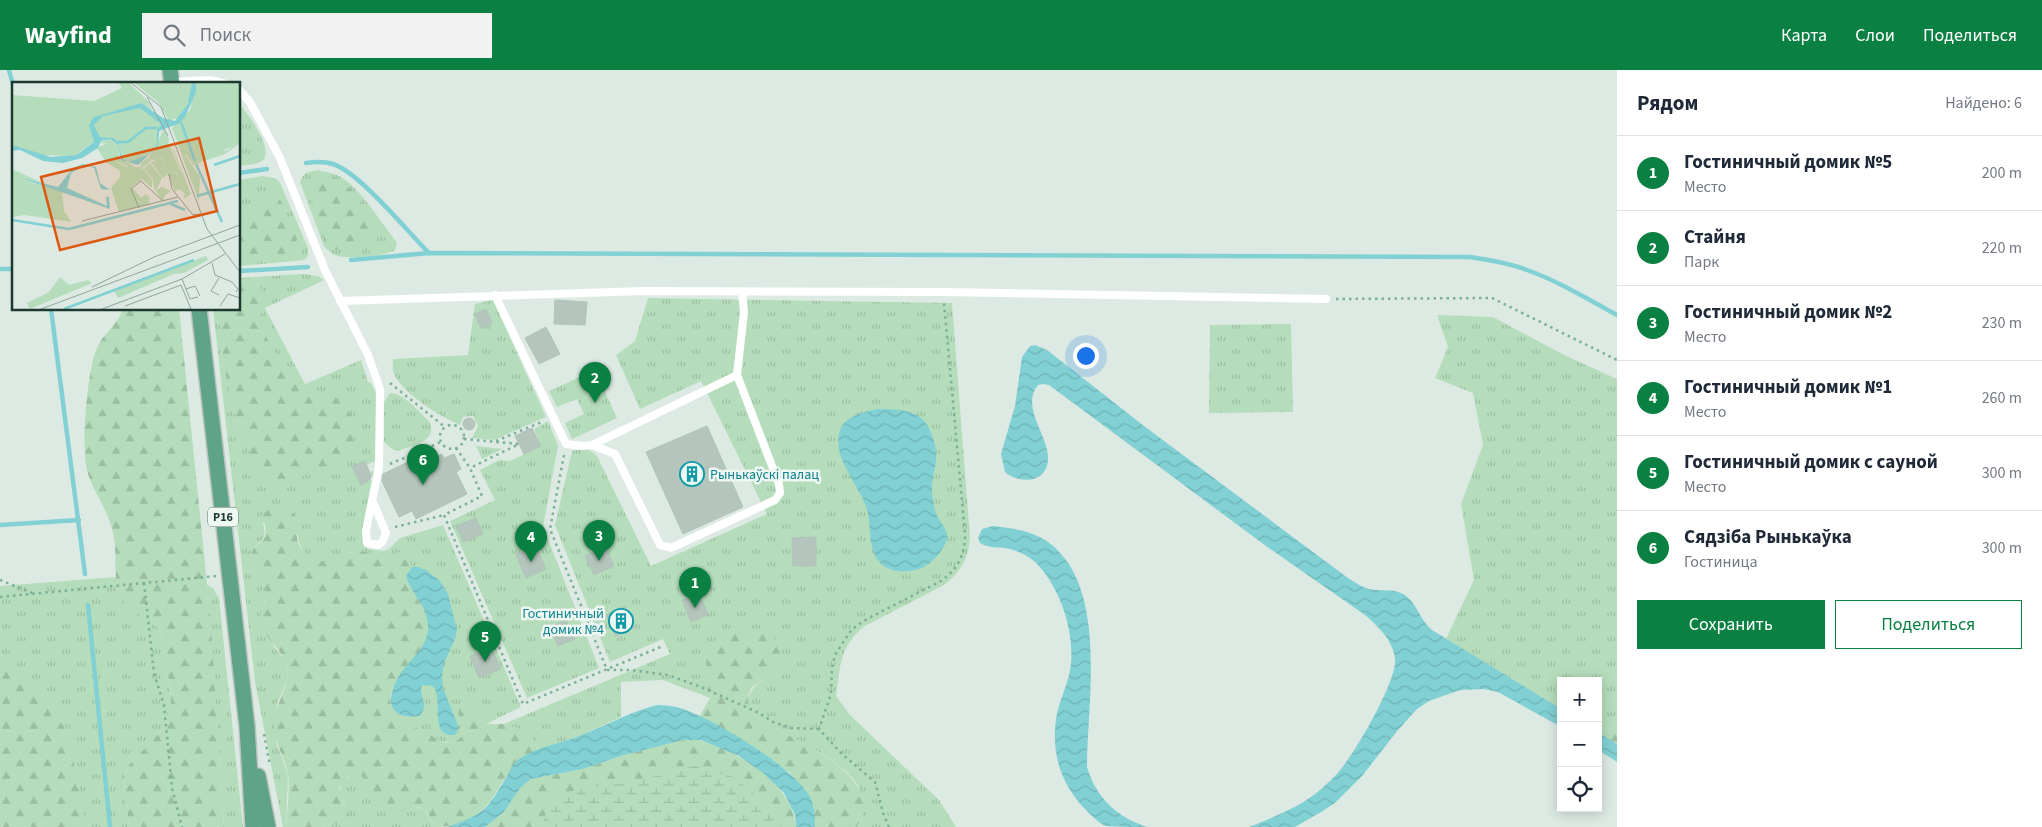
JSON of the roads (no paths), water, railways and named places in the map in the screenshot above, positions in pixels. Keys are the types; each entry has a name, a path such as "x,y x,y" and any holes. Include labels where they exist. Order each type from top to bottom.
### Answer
{"main road":[{"name":"Р16","path":"199,310 247,726 253,827"},
{"name":"Р16","path":"247,726 268,827"}],"lane":[{"path":"171,79 218,82"},
{"path":"240,91 250,102 276,149 324,270 368,355 380,389 379,466 366,531 368,543 378,545 385,538 385,528 373,502"},
{"path":"340,301 644,291 943,292 1326,299"},
{"path":"592,444 615,454 660,546 666,548 671,548 774,500 780,493 779,484 737,375 744,312 742,292"},
{"path":"496,295 566,444 583,446 592,444 737,375"}],"water":[{"path":"1035,345 1047,350 1144,426 1348,578 1372,590 1396,591 1408,597 1432,630 1557,707 1557,725 1498,692 1484,689 1460,690 1429,701 1417,709 1362,776 1335,803 1295,827 1249,827 1304,802 1320,790 1342,768 1367,729 1384,696 1394,668 1394,652 1380,629 1365,615 1266,546 1049,385 1038,385 1033,394 1032,403 1047,450 1048,459 1043,473 1038,477 1024,480 1017,479 1005,472 1001,454 1015,406 1022,357 1030,346"},
{"path":"877,409 902,410 917,415 928,426 934,441 936,458 932,484 933,500 937,516 948,537 936,558 919,569 908,571 891,570 878,560 871,542 867,509 846,469 839,449 838,438 844,424 857,415"},
{"path":"993,526 1022,531 1048,542 1067,562 1080,587 1087,615 1090,647 1091,679 1087,767 1096,788 1109,805 1126,818 1147,827 1114,827 1104,825 1094,818 1079,802 1065,781 1057,758 1055,732 1057,712 1071,664 1068,625 1053,586 1035,562 1014,550 989,547 980,543 978,538 982,529"},
{"path":"412,567 426,570 440,581 448,594 457,630 444,663 442,676 443,688 459,728 455,735 447,734 439,724 436,692 433,686 422,685 424,709 419,716 401,715 392,707 391,701 394,686 424,643 428,629 426,614 406,576"},
{"path":"657,705 667,705 683,709 714,723 752,746 788,772 810,797 814,808 815,827 796,827 795,815 784,793 763,773 739,756 701,740 683,740 621,756 583,769 531,779 520,788 504,812 485,827 447,827 481,812 492,800 519,759 540,749 579,736 627,715"},
{"path":"1602,735 1617,744 1617,762 1602,753"}],"waterway":[{"path":"9,70 12,82"},
{"path":"306,163 326,162 344,170 369,190 429,253"},
{"path":"240,173 267,169"},
{"path":"351,260 429,253 1470,257 1506,264 1539,274 1617,315"},
{"path":"240,271 308,267"},
{"path":"0,269 12,269"},
{"path":"51,310 85,574"},
{"path":"0,525 79,520"},
{"path":"88,605 110,827"}],"place":[{"name":"Стайня","path":"595,403"},
{"name":"Рынькаўскi палац","path":"692,474"},
{"name":"Сядзіба Рынькаўка","path":"423,485"},
{"name":"Гостиничный домик №2","path":"599,561"},
{"name":"Гостиничный домик №1","path":"531,562"},
{"name":"Гостиничный домик №5","path":"695,608"},
{"name":"Гостиничный домик №4","path":"621,621"},
{"name":"Гостиничный домик с сауной","path":"485,662"}]}
